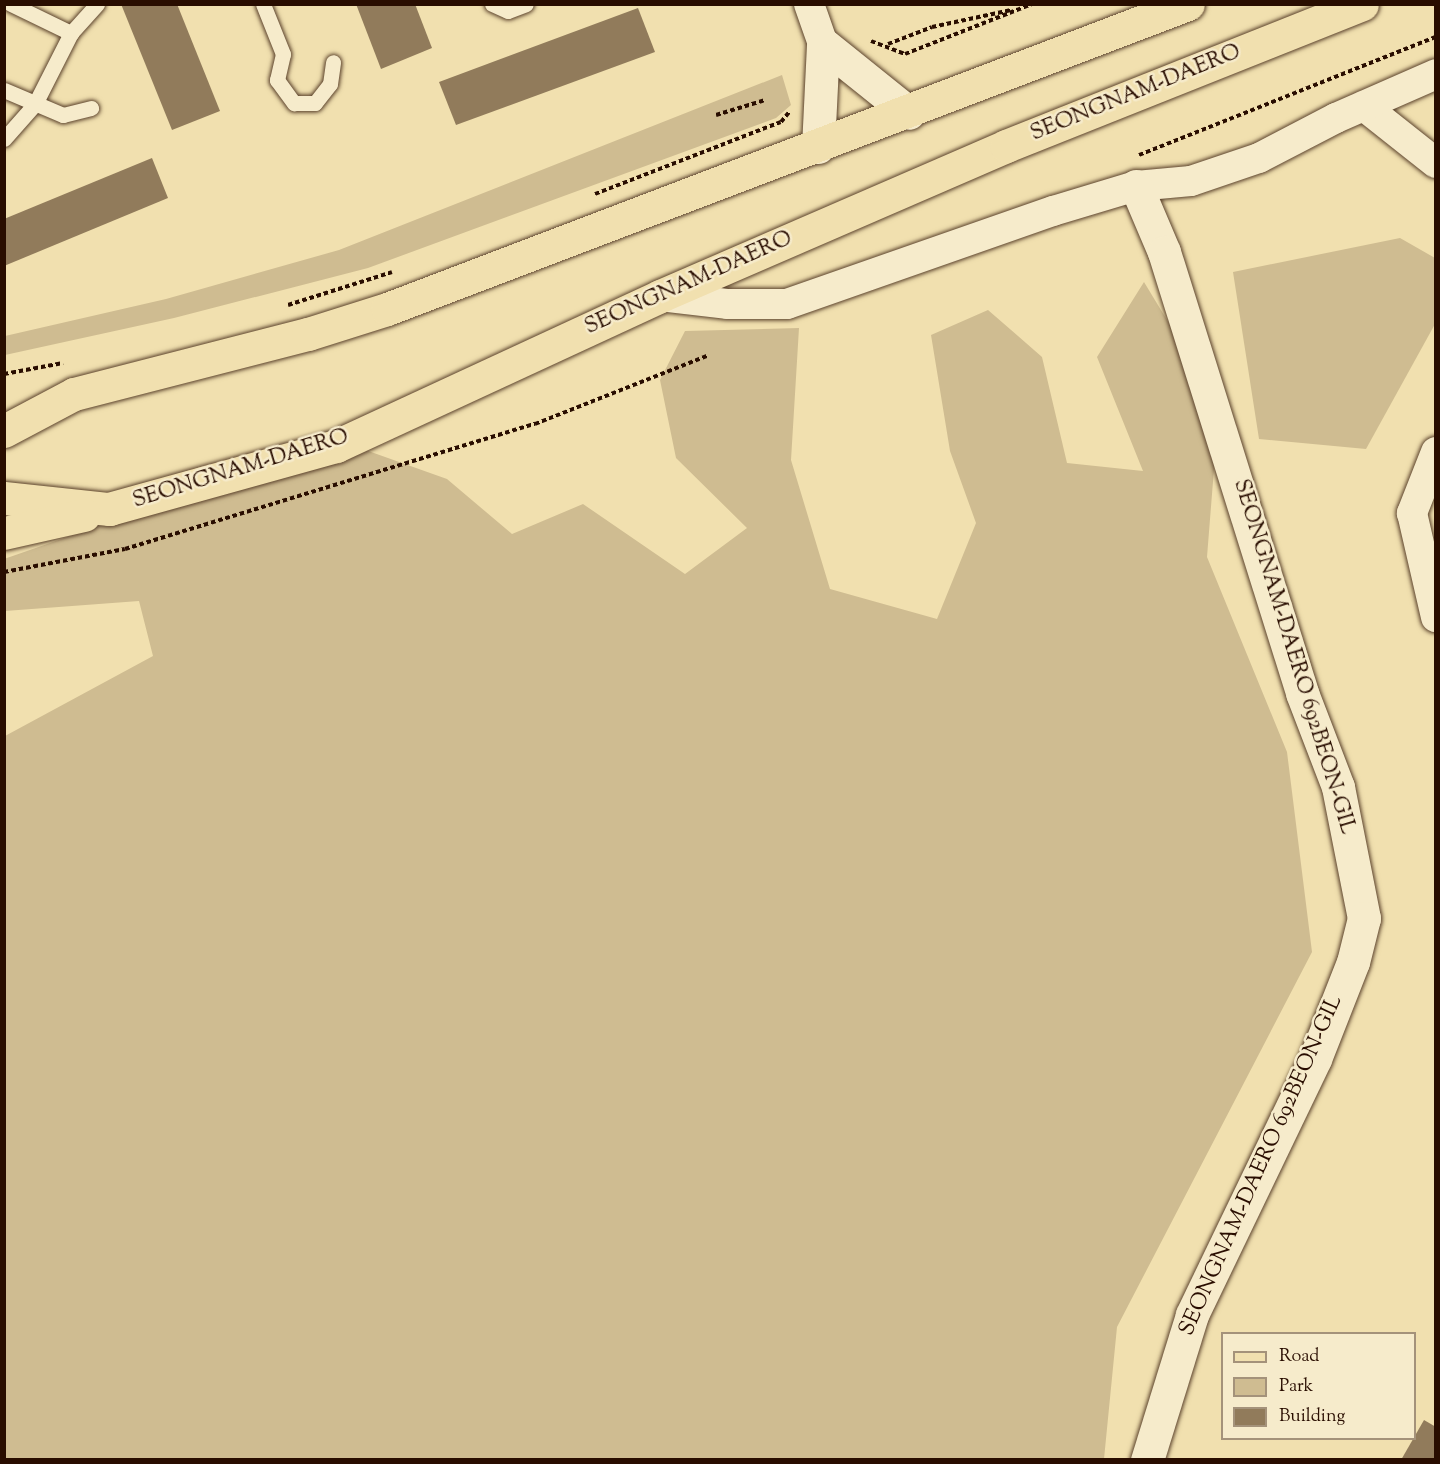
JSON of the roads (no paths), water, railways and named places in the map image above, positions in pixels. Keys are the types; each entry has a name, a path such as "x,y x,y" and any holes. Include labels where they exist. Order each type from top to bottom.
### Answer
{"main road":[{"path":"4,405 74,394 288,340 387,309 909,113 1188,4"},
{"name":"SEONGNAM-DAERO","path":"4,498 109,509 336,446 660,296 1006,146 1362,4"},
{"path":"4,431 74,394"},
{"path":"4,533 109,509"}],"street":[{"path":"809,4 823,44 818,147"},
{"path":"823,44 909,113"},
{"path":"660,296 727,304 787,304 1053,211 1136,186 1191,181 1259,158 1364,106 1436,74"},
{"path":"1364,106 1436,163"},
{"name":"SEONGNAM-DAERO 692BEON-GIL","path":"1136,186 1164,252 1302,693 1338,787 1364,918 1353,962 1315,1059 1192,1315 1147,1460"},
{"path":"1436,452 1412,513 1436,617"}],"lane":[{"path":"11,4 70,33"},
{"path":"4,139 35,104 70,33 97,4"},
{"path":"263,4 283,54 277,80 294,103 315,103 330,84 333,62"},
{"path":"492,4 508,11 526,4"},
{"path":"4,90 63,115 91,108"}]}
